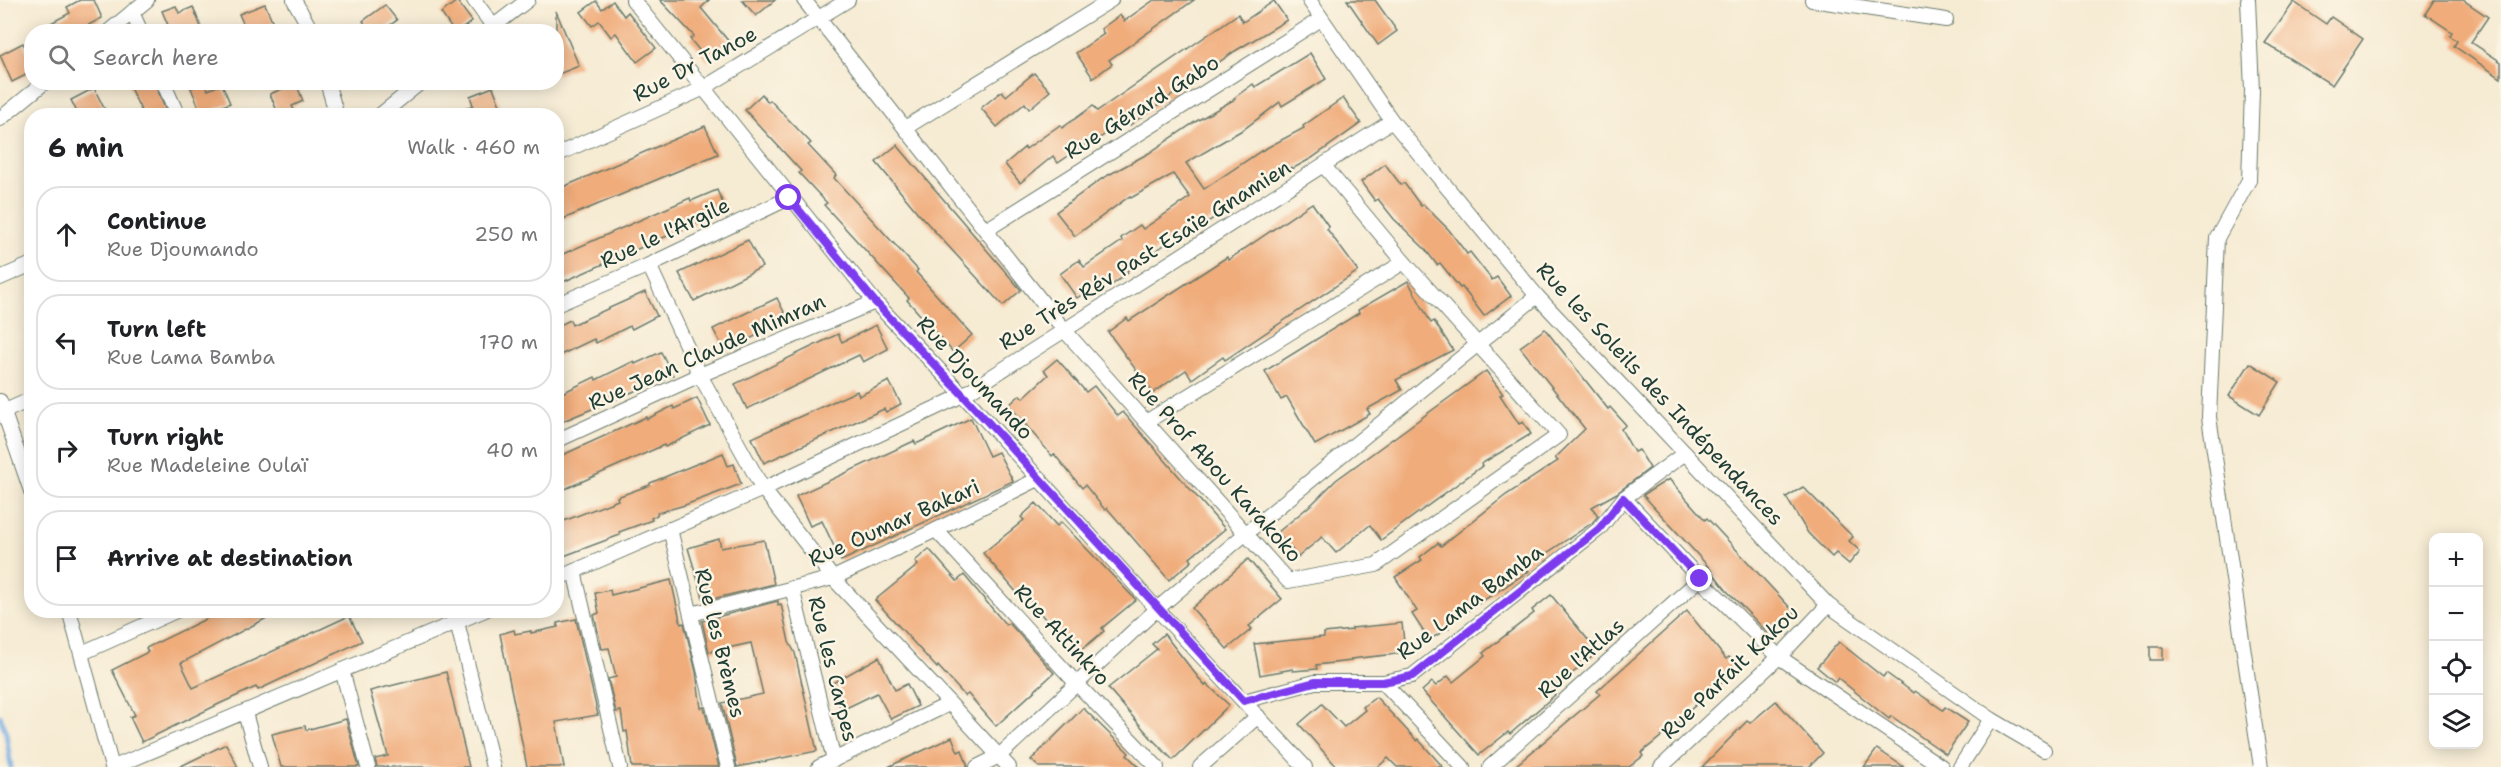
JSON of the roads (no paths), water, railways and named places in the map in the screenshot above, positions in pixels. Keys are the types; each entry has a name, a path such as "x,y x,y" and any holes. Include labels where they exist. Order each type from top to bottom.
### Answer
{"street":[{"path":"118,24 147,0"},
{"path":"294,0 308,24"},
{"path":"474,0 486,24"},
{"path":"496,24 528,0"},
{"name":"Rue Djoumando","path":"633,0 789,198 875,302 1305,767"},
{"name":"Rue Prof Abou Karakoko","path":"804,0 1065,331 1288,581 1376,565 1559,435 1404,262 1324,166"},
{"name":"Rue Dr Tanoe","path":"564,151 702,89 848,0"},
{"path":"905,128 1111,0"},
{"name":"Rue les Soleils des Indépendances","path":"1308,0 1392,121 1537,296 1828,605 1991,718 2044,750"},
{"path":"1812,0 1946,20"},
{"path":"2248,0 2252,90 2249,180 2217,238 2209,417 2261,767"},
{"path":"132,12 137,24"},
{"name":"Rue Gérard Gabo","path":"986,230 1321,19"},
{"path":"0,119 35,90"},
{"path":"167,90 174,108"},
{"path":"329,90 335,108"},
{"path":"389,108 411,90"},
{"name":"Rue Très Rév Past Esaïe Gnamien","path":"564,575 763,489 963,395 1392,121"},
{"name":"Rue le l'Argile","path":"564,302 649,265 789,198"},
{"path":"1146,422 1404,262"},
{"path":"649,265 700,375 763,489 833,578 1009,767"},
{"path":"0,278 24,268"},
{"path":"977,767 999,756 1157,609 1245,534 1537,296"},
{"name":"Rue Jean Claude Mimran","path":"564,437 700,375 875,302"},
{"path":"24,401 2,406 24,471"},
{"name":"Rue Lama Bamba","path":"1244,701 1315,682 1383,682 1412,676 1599,529 1623,498 1685,453"},
{"name":"Rue Oumar Bakari","path":"691,614 833,578 936,531 1040,478"},
{"path":"1623,498 1779,657 1942,767"},
{"name":"Rue les Brèmes","path":"670,529 728,767"},
{"name":"Rue Attinkro","path":"936,531 1157,767"},
{"path":"574,571 620,767"},
{"name":"Rue l'Atlas","path":"1490,767 1700,579"},
{"name":"Rue les Carpes","path":"792,588 834,760"},
{"name":"Rue Parfait Kakou","path":"1661,767 1779,657 1828,605"},
{"path":"71,618 113,767 245,713 453,618"},
{"path":"82,653 160,618"},
{"path":"455,618 493,767"},
{"path":"342,670 368,767"},
{"path":"1383,682 1463,767"},
{"path":"819,767 949,704"},
{"path":"245,713 260,767"},
{"path":"1200,767 1257,716"},
{"path":"1960,767 1991,718"}],"waterway":[{"path":"0,716 6,733 11,767"}]}
